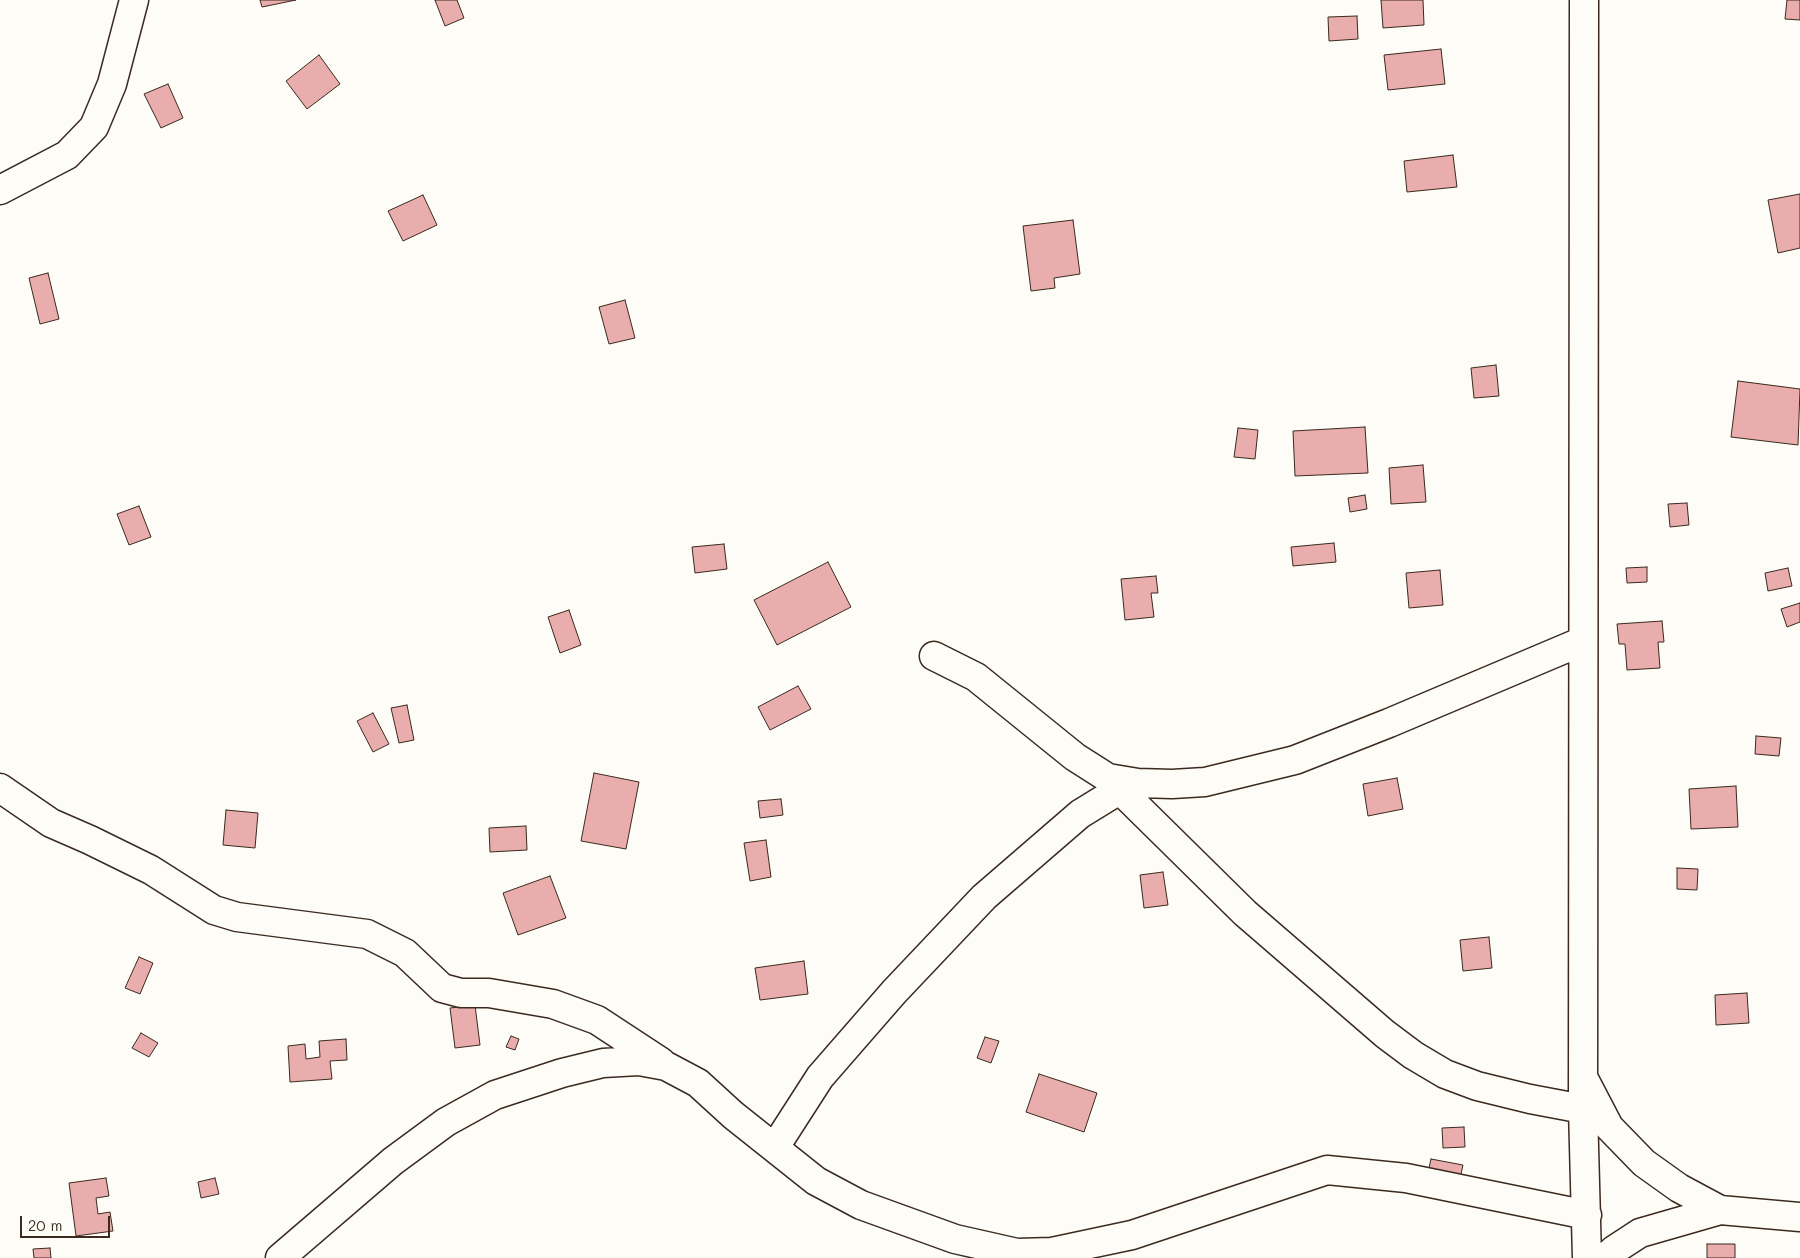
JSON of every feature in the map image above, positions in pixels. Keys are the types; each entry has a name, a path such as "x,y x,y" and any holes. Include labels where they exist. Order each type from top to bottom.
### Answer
{"street":[{"path":"0,190 67,156 94,127 112,84 134,0"},
{"path":"1584,0 1583,1109 1587,1258"},
{"path":"775,1147 820,1078 894,992 984,897 1114,784 1205,782 1295,760 1390,723 1583,641"},
{"path":"934,656 976,676 1075,757 1114,784 1245,913 1385,1034 1413,1055 1445,1074 1477,1086 1583,1109"},
{"path":"0,788 51,823 151,870 214,910 237,917 368,934 405,953 442,988 461,993 489,993 553,1004 597,1020 666,1066 698,1083 733,1114 816,1180 861,1205 955,1239 1016,1253 1052,1252 1132,1235 1327,1170 1406,1178 1587,1215"},
{"path":"280,1258 393,1161 446,1122 495,1095 562,1073 604,1062 639,1061 666,1066"},
{"path":"1584,1078 1609,1127 1644,1163 1679,1188 1720,1210"},
{"path":"1605,1258 1640,1232 1720,1210 1800,1217"}],"building":[{"path":"260,0 296,0 262,7"},
{"path":"435,0 457,0 464,18 445,26"},
{"path":"1381,0 1423,0 1424,25 1383,28"},
{"path":"1787,0 1800,0 1800,20 1785,19"},
{"path":"1357,16 1358,39 1329,41 1328,17"},
{"path":"1441,49 1445,84 1388,90 1384,55"},
{"path":"319,55 340,84 307,109 286,81"},
{"path":"168,84 183,118 161,128 144,94"},
{"path":"1453,155 1457,187 1407,192 1404,161"},
{"path":"1800,194 1800,248 1778,253 1768,200"},
{"path":"423,195 437,225 403,241 388,211"},
{"path":"1073,220 1080,274 1054,278 1055,288 1031,291 1023,226"},
{"path":"48,273 59,319 40,324 29,278"},
{"path":"625,300 635,338 609,344 599,307"},
{"path":"1496,365 1499,396 1474,398 1471,368"},
{"path":"1738,381 1800,389 1798,445 1731,437"},
{"path":"1365,427 1368,473 1295,476 1293,431"},
{"path":"1238,428 1258,430 1255,459 1234,457"},
{"path":"1423,465 1426,502 1391,504 1389,468"},
{"path":"1365,495 1367,509 1350,512 1348,498"},
{"path":"1687,503 1689,525 1670,527 1668,504"},
{"path":"139,506 151,537 129,545 117,514"},
{"path":"1334,543 1336,562 1293,566 1291,547"},
{"path":"724,544 727,569 695,573 692,547"},
{"path":"828,562 851,607 777,645 754,600"},
{"path":"1647,567 1647,582 1627,583 1626,568"},
{"path":"1788,568 1792,586 1768,591 1765,573"},
{"path":"1440,570 1443,605 1409,608 1406,573"},
{"path":"1156,576 1158,593 1151,593 1154,617 1125,620 1121,579"},
{"path":"1800,603 1800,622 1787,627 1781,609"},
{"path":"569,610 581,645 560,653 548,617"},
{"path":"1662,621 1664,642 1658,642 1660,668 1627,670 1625,644 1619,644 1617,624"},
{"path":"798,686 811,709 770,730 758,707"},
{"path":"407,705 414,740 399,743 391,708"},
{"path":"373,713 389,744 373,752 357,721"},
{"path":"1756,736 1781,738 1779,756 1755,754"},
{"path":"594,773 639,782 626,849 581,841"},
{"path":"1397,778 1403,809 1368,816 1363,784"},
{"path":"1736,786 1738,827 1691,829 1689,789"},
{"path":"781,799 783,815 760,818 758,801"},
{"path":"226,810 258,813 255,848 223,845"},
{"path":"526,826 527,850 490,852 489,828"},
{"path":"766,840 771,877 750,881 744,843"},
{"path":"1677,868 1698,869 1697,890 1677,889"},
{"path":"1163,872 1168,905 1144,908 1140,875"},
{"path":"550,876 566,918 518,935 503,893"},
{"path":"1489,937 1492,968 1463,971 1460,940"},
{"path":"139,957 153,963 140,994 125,988"},
{"path":"804,961 808,994 760,1000 755,968"},
{"path":"1747,993 1749,1023 1716,1025 1715,995"},
{"path":"475,1005 480,1045 455,1048 450,1008"},
{"path":"141,1033 158,1043 149,1057 132,1048"},
{"path":"511,1036 519,1039 515,1050 506,1047"},
{"path":"985,1037 999,1041 991,1063 977,1058"},
{"path":"346,1039 347,1060 330,1061 332,1079 290,1082 288,1046 305,1044 306,1059 320,1057 319,1041"},
{"path":"1039,1074 1097,1093 1084,1132 1026,1112"},
{"path":"1464,1127 1465,1147 1443,1148 1442,1128"},
{"path":"1431,1159 1463,1165 1459,1183 1427,1177"},
{"path":"106,1178 109,1196 96,1198 98,1214 110,1212 113,1231 76,1236 69,1183"},
{"path":"215,1178 219,1194 201,1198 198,1182"},
{"path":"1707,1244 1735,1244 1735,1258 1707,1258"},
{"path":"50,1248 51,1258 34,1258 33,1249"}]}
